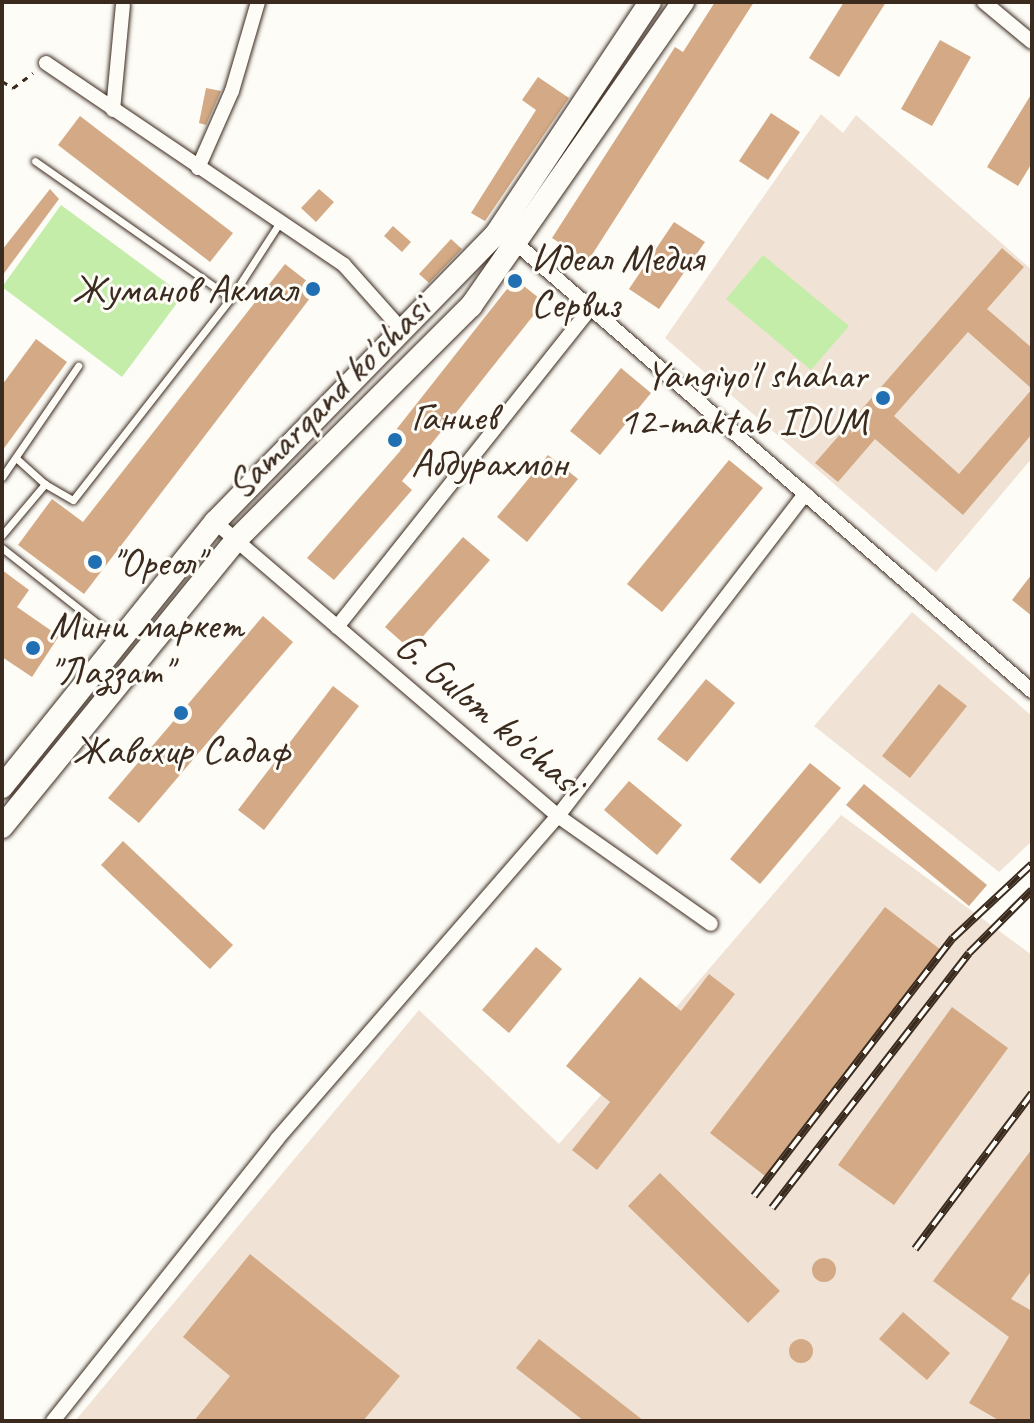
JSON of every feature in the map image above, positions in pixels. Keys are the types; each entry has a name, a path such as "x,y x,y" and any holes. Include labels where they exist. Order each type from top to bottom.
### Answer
{"main road":[{"name":"Samarqand ko'chasi","path":"2,787 116,638 215,522 496,234 650,2"},
{"name":"Samarqand ko'chasi","path":"2,827 236,540 471,306 518,245 683,2"}],"street":[{"path":"198,168 232,91 258,2"},
{"path":"984,2 1032,42"},
{"path":"113,110 123,5"},
{"path":"46,63 198,168 282,219 344,265 402,330"},
{"path":"518,245 1032,691"},
{"path":"337,627 591,308"},
{"path":"53,1421 277,1139 558,816 805,494"},
{"name":"G. Gulom ko'chasi","path":"215,522 558,816 711,924"}],"lane":[{"path":"35,161 231,298"},
{"path":"16,458 45,484 73,500 231,298 282,219"},
{"path":"2,477 78,366"},
{"path":"2,535 45,484"},
{"path":"3,552 116,638"}],"path":[{"path":"2,81 13,88 46,63"}],"shaded area":[{"name":"Yangiyo'l shahar 12-maktab IDUM","path":"821,114 843,133 856,115 1032,270 1032,458 936,572 665,338"},
{"path":"912,612 1032,716 1032,841 999,872 814,726"},
{"path":"841,815 1032,955 1032,1421 75,1421 419,1010 559,1144"}],"green space":[{"path":"61,205 183,295 122,377 2,287"},
{"path":"763,255 849,326 811,370 726,299"}],"building":[{"path":"715,2 754,2 588,261 552,238 675,47 683,52"},
{"path":"844,2 886,2 839,77 809,58"},
{"path":"940,40 971,57 932,126 901,109"},
{"path":"538,77 569,98 485,221 471,213 536,110 522,100"},
{"path":"206,88 221,91 206,125 199,123"},
{"path":"1032,93 1032,163 1018,186 987,167"},
{"path":"771,113 800,132 768,180 739,161"},
{"path":"80,116 233,233 210,262 58,145"},
{"path":"50,189 59,199 2,276 2,250"},
{"path":"319,189 334,202 316,222 301,208"},
{"path":"674,222 705,242 659,309 629,289"},
{"path":"393,226 411,242 402,252 384,236"},
{"path":"451,239 462,249 429,283 419,274"},
{"path":"1002,248 1024,267 987,309 1032,348 1032,389 1032,434 963,515 875,439 838,482 815,463","holes":["968,332 1032,389 959,474 894,416"]},
{"path":"285,264 317,289 84,594 18,545 52,499 83,522"},
{"path":"515,279 544,302 402,481 412,490 334,580 307,558 401,450 388,440"},
{"path":"36,339 67,362 2,451 2,385"},
{"path":"621,368 651,393 600,455 570,431"},
{"path":"548,455 578,479 527,542 497,517"},
{"path":"729,460 763,488 662,612 627,584"},
{"path":"463,537 490,560 411,650 385,627"},
{"path":"2,570 29,590 17,607 59,636 32,677 2,657"},
{"path":"1032,574 1032,616 1012,600"},
{"path":"263,616 293,642 139,823 108,798"},
{"path":"706,679 735,703 687,762 657,739"},
{"path":"939,684 967,706 910,778 882,756"},
{"path":"333,686 359,706 264,830 238,810"},
{"path":"810,763 841,788 760,884 730,859"},
{"path":"629,781 682,825 657,855 604,810"},
{"path":"864,784 987,885 969,906 846,805"},
{"path":"123,841 233,945 210,969 101,865"},
{"path":"885,907 941,950 765,1176 710,1133"},
{"path":"536,947 562,969 509,1033 482,1010"},
{"path":"709,974 735,994 597,1170 572,1150 610,1102 566,1066 640,977 681,1011"},
{"path":"952,1007 1008,1048 894,1205 838,1165"},
{"path":"1032,1149 1032,1270 1011,1299 1032,1311 1032,1421 1000,1421 969,1403 1009,1337 933,1281"},
{"path":"660,1173 780,1291 748,1323 628,1206"},
{"path":"250,1254 400,1376 363,1421 194,1421 230,1376 183,1337"},
{"path":"824,1258 833,1261 836,1270 833,1279 824,1282 815,1279 812,1270 815,1261"},
{"path":"903,1312 950,1353 927,1380 879,1339"},
{"path":"539,1339 644,1421 584,1421 516,1368"},
{"path":"801,1339 810,1342 813,1351 810,1360 801,1363 792,1360 789,1351 792,1342"}],"railway":[{"path":"754,1196 953,938 1032,864"},
{"path":"772,1208 969,953 1032,890"},
{"path":"915,1249 1032,1093"}],"place":[{"name":"Идеал Медия Сервиз","path":"515,281"},
{"name":"Жуманов Акмал","path":"313,289"},
{"name":"Yangiyo'l shahar 12-maktab IDUM","path":"883,398"},
{"name":"Ганиев Абдурахмон","path":"395,440"},
{"name":"\"Ореол\"","path":"95,562"},
{"name":"Мини маркет \"Лаззат\"","path":"33,648"},
{"name":"Жавохир Садаф","path":"181,713"}]}
